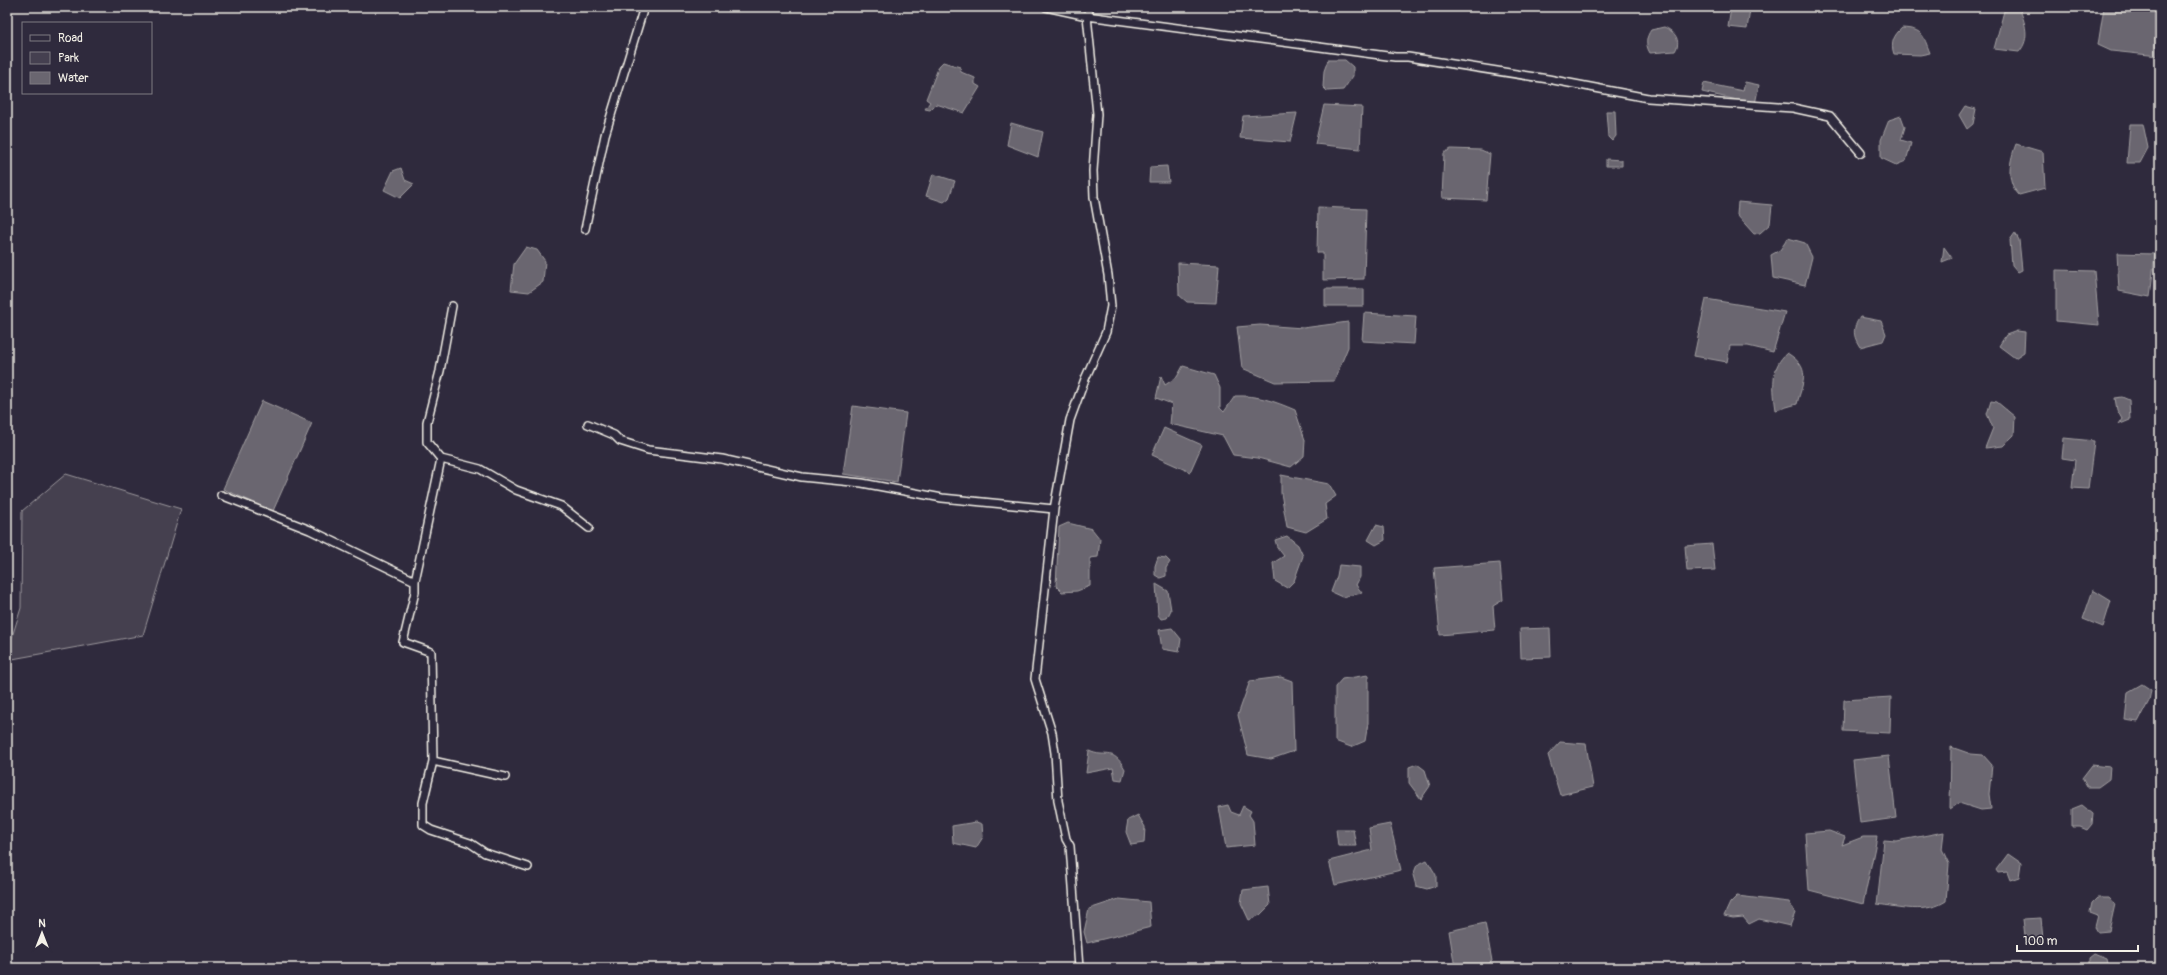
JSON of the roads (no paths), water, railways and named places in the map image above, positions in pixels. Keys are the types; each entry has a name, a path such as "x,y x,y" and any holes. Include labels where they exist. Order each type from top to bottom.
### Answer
{"street":[{"path":"585,229 605,135 644,7"},
{"path":"1046,7 1087,16 1395,58 1408,58 1548,79 1648,98 1793,108 1830,116 1861,153"},
{"path":"1079,968 1070,846 1066,839 1058,801 1052,733 1035,679 1054,509 1070,420 1085,379 1106,332 1111,306 1108,275 1094,197 1093,171 1097,114 1087,16 1090,7"},
{"path":"452,306 438,378 427,422 427,442 441,459 480,469 516,490 561,506 589,528"},
{"path":"588,424 614,435 620,441 648,450 722,459 802,476 862,483 942,498 1054,509"},
{"path":"441,459 415,581 415,592 404,642 431,652 433,761 423,803 423,825 431,830 470,844 485,853 528,867"},
{"path":"222,495 310,530 415,581"},
{"path":"433,761 505,777"}],"water":[{"path":"2019,7 2026,30 2023,47 2019,52 1994,49 2004,11"},
{"path":"2104,7 2160,7 2159,56 2111,51 2098,45"},
{"path":"1731,8 1750,10 1747,29 1728,27"},
{"path":"1664,27 1676,36 1678,43 1675,51 1650,53 1647,44 1649,33 1651,30"},
{"path":"1902,28 1914,30 1921,34 1924,37 1930,53 1920,55 1894,54 1892,46 1897,33"},
{"path":"1328,60 1345,60 1353,67 1353,76 1343,90 1327,91 1323,87 1324,71"},
{"path":"943,62 960,67 961,72 975,78 975,84 980,87 964,113 936,104 930,110 925,109 930,102 926,99 939,66"},
{"path":"1745,82 1759,85 1755,104 1702,92 1704,83 1743,91"},
{"path":"1324,105 1362,107 1360,149 1315,144"},
{"path":"1965,106 1976,109 1973,124 1967,129 1959,115"},
{"path":"1606,111 1615,111 1616,136 1612,141 1608,137"},
{"path":"1297,113 1290,142 1240,138 1243,116"},
{"path":"1901,116 1905,127 1901,140 1911,143 1906,161 1896,165 1881,158 1881,140 1889,120"},
{"path":"1011,123 1043,132 1038,157 1007,145"},
{"path":"2130,124 2143,124 2148,148 2140,163 2127,163"},
{"path":"2016,144 2043,152 2045,188 2019,195 2015,189 2010,176 2010,170"},
{"path":"1451,149 1481,150 1490,154 1486,200 1442,198 1444,153"},
{"path":"1606,159 1622,160 1622,166 1606,166"},
{"path":"1167,166 1169,182 1149,182 1150,167"},
{"path":"401,168 405,180 414,184 400,198 384,190 393,171"},
{"path":"933,174 955,181 949,198 944,202 926,196"},
{"path":"1738,202 1772,205 1770,224 1760,233 1754,234 1737,215"},
{"path":"1318,207 1366,209 1364,279 1323,280 1323,253 1317,253"},
{"path":"2015,233 2019,240 2022,270 2018,272 2012,265 2010,240"},
{"path":"1788,238 1805,243 1812,257 1805,285 1773,278 1771,255 1780,250"},
{"path":"526,247 537,250 545,261 543,282 529,292 511,290 514,264"},
{"path":"1944,247 1952,258 1942,262"},
{"path":"2117,253 2155,254 2150,297 2119,291"},
{"path":"1178,263 1219,265 1216,303 1187,302 1179,295"},
{"path":"2056,270 2094,271 2099,325 2056,321"},
{"path":"1325,289 1364,289 1364,306 1325,306"},
{"path":"1706,299 1785,312 1773,352 1748,346 1730,346 1727,362 1694,356"},
{"path":"1364,313 1416,316 1414,344 1362,341"},
{"path":"1860,317 1881,321 1886,334 1883,341 1860,347 1854,332"},
{"path":"1348,322 1348,347 1334,381 1275,382 1242,368 1237,327 1260,325 1303,328"},
{"path":"2017,331 2025,332 2024,352 2015,358 1999,346 2006,335"},
{"path":"1787,353 1800,364 1804,376 1803,382 1797,404 1776,410 1774,394 1775,372 1778,365"},
{"path":"1183,366 1214,375 1220,388 1220,408 1224,412 1235,396 1251,396 1265,399 1295,410 1305,440 1304,456 1291,467 1258,458 1233,455 1223,436 1170,424 1172,404 1156,398 1161,376 1165,385 1177,377"},
{"path":"2122,397 2129,400 2130,420 2118,425 2122,419 2117,410 2115,398"},
{"path":"262,401 312,423 273,511 223,489"},
{"path":"1991,401 1997,402 2015,417 2014,435 2003,446 1985,448 1993,428 1987,414"},
{"path":"853,406 906,413 897,482 843,474"},
{"path":"1164,428 1202,445 1190,472 1152,455"},
{"path":"2064,438 2094,441 2088,489 2072,488 2075,460 2062,458"},
{"path":"1281,475 1329,484 1336,496 1325,504 1327,519 1306,532 1287,527 1281,493"},
{"path":"1068,523 1092,529 1100,539 1098,557 1090,558 1090,586 1077,591 1062,592 1056,586 1059,527"},
{"path":"1376,525 1384,527 1385,540 1376,545 1368,540"},
{"path":"1287,536 1298,545 1303,556 1294,581 1287,588 1275,581 1273,563 1284,556 1277,547 1275,540"},
{"path":"1712,544 1715,570 1687,571 1685,546"},
{"path":"1158,557 1166,558 1170,562 1166,568 1166,576 1160,578 1155,575 1155,566"},
{"path":"1500,563 1503,600 1493,606 1495,630 1440,635 1434,568"},
{"path":"1339,565 1360,567 1360,577 1356,585 1362,593 1342,597 1331,592 1337,576"},
{"path":"1156,584 1168,591 1171,610 1167,618 1161,619 1158,615"},
{"path":"2093,590 2111,601 2103,627 2083,619"},
{"path":"1172,628 1181,639 1179,652 1162,649 1159,630"},
{"path":"1550,628 1551,657 1521,658 1520,629"},
{"path":"1368,675 1368,723 1365,741 1351,747 1335,741 1335,687 1342,679"},
{"path":"1281,677 1292,681 1294,751 1271,759 1248,755 1238,715 1250,681"},
{"path":"2142,684 2151,690 2149,701 2138,722 2125,720 2128,692"},
{"path":"1891,697 1890,733 1843,731 1844,700"},
{"path":"1560,742 1586,744 1593,787 1560,795 1548,755"},
{"path":"1951,747 1971,754 1983,755 1992,765 1989,794 1991,809 1981,810 1959,803 1950,809"},
{"path":"1089,751 1112,755 1116,758 1125,769 1122,780 1115,779 1113,768 1086,773"},
{"path":"1889,756 1896,818 1860,823 1853,760"},
{"path":"1417,764 1425,770 1430,786 1421,799 1409,783 1409,767"},
{"path":"2092,765 2110,767 2109,779 2098,787 2087,787 2082,778"},
{"path":"1228,805 1231,812 1239,815 1243,806 1251,811 1249,815 1253,821 1255,845 1226,848 1219,807"},
{"path":"2082,805 2093,814 2092,824 2087,830 2080,827 2072,827 2072,809"},
{"path":"1138,815 1145,827 1144,843 1131,845 1126,832 1128,820"},
{"path":"976,822 982,824 983,837 976,848 953,843 952,826"},
{"path":"1390,824 1401,870 1335,885 1329,861 1372,850 1369,828"},
{"path":"1336,829 1353,829 1356,846 1338,846"},
{"path":"1829,831 1845,837 1842,845 1863,837 1877,837 1863,904 1809,890 1805,833"},
{"path":"1944,832 1942,849 1949,864 1946,901 1938,905 1922,908 1903,908 1877,904 1884,840 1896,841"},
{"path":"2008,854 2021,863 2019,877 2010,880 2007,872 1998,873 1996,870"},
{"path":"1427,860 1436,875 1436,886 1427,889 1416,886 1413,875 1417,865"},
{"path":"1268,887 1270,905 1260,915 1249,920 1241,903 1243,890"},
{"path":"1737,896 1789,902 1795,913 1790,926 1759,919 1749,924 1743,917 1733,918 1724,916 1730,903"},
{"path":"2097,898 2109,898 2115,904 2109,931 2098,932 2095,927 2098,915 2090,912 2092,903"},
{"path":"1119,899 1149,902 1151,927 1087,943 1084,932 1089,909"},
{"path":"2041,918 2043,939 2039,945 2025,936 2023,919"},
{"path":"1485,923 1492,961 1483,968 1455,968 1449,931"},
{"path":"2095,954 2107,959 2109,968 2090,968 2090,958"}]}
